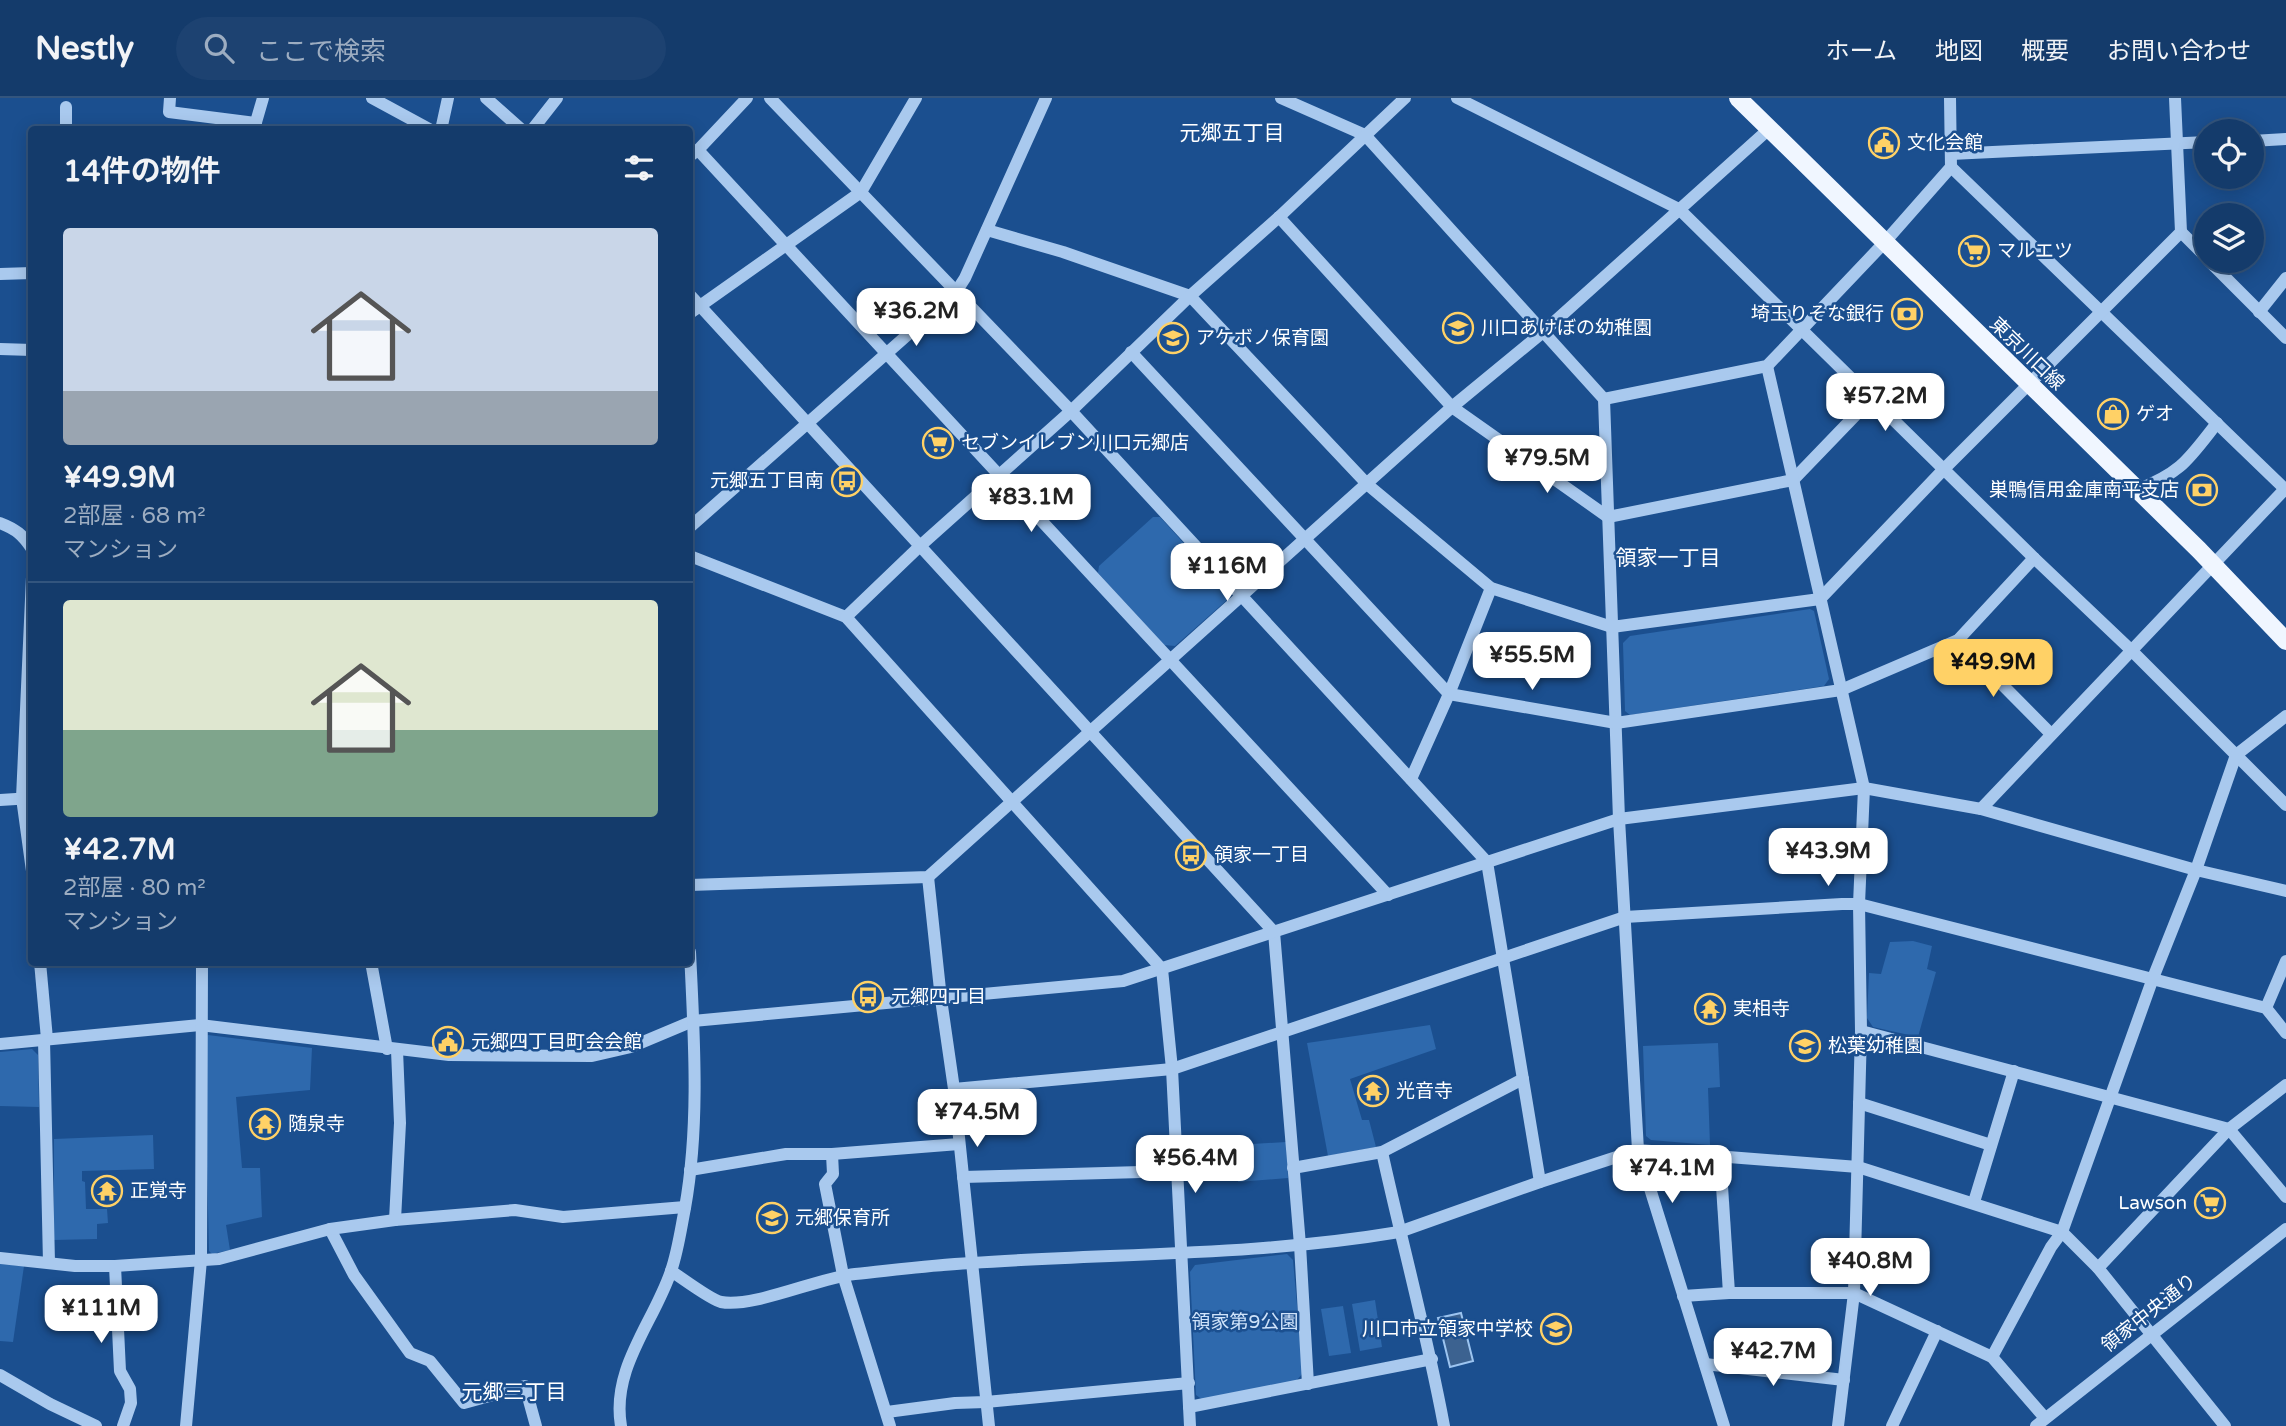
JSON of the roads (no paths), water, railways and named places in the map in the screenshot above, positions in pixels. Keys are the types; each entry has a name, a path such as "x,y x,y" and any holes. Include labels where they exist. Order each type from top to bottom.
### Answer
{"main road":[{"name":"東京川口線","path":"1738,98 2213,564 2286,641"}],"street":[{"path":"170,98 169,112 255,126 263,98"},
{"path":"372,98 424,126"},
{"path":"442,126 448,98"},
{"path":"486,98 518,126"},
{"path":"535,126 557,98"},
{"path":"747,98 694,153 786,244 1388,895"},
{"path":"770,98 1071,411 1488,862 1540,1181"},
{"path":"916,98 861,192 694,309 807,422 1274,932 1300,1245 1308,1384"},
{"path":"693,524 956,292 1046,98"},
{"path":"1281,98 1365,135 1604,400 1619,819 1638,1150 1724,1426"},
{"path":"846,617 920,546 1071,411 1190,296 1279,217 1405,98"},
{"path":"1457,98 1679,209 2131,649 2286,805"},
{"path":"1604,400 1767,366 1884,243 1951,160 1950,98"},
{"path":"2175,98 2181,232 2194,245"},
{"path":"66,107 66,126"},
{"path":"693,885 928,877 1452,407 1543,332 1769,129"},
{"path":"2264,140 2286,139"},
{"path":"1951,160 2194,143"},
{"path":"1951,160 2286,489 1981,809"},
{"path":"1279,217 1452,407 1608,517 1793,480 1872,398"},
{"path":"987,230 1063,252 1190,296 1368,485 1491,588 1612,627 1821,599 1944,469 2181,232"},
{"path":"0,274 28,273"},
{"path":"2221,273 2286,338"},
{"path":"2259,312 2286,278"},
{"path":"0,349 28,349"},
{"path":"1131,352 1449,694 1616,723 1841,690 1958,640 2035,558"},
{"path":"1767,366 1864,788 1859,904 1861,1031 1854,1293 1838,1426"},
{"path":"2137,490 2162,480 2184,465 2217,422"},
{"path":"0,523 27,535"},
{"path":"693,557 846,617 1162,969 1172,1069 1190,1426"},
{"path":"1410,779 1449,694 1491,588"},
{"path":"1958,640 2051,734"},
{"path":"1992,1357 2051,1247 2062,1232 2152,978 2196,870 2236,755 2286,716"},
{"path":"0,800 27,798 28,754"},
{"path":"0,1044 200,1025 471,1056 593,1056 631,1046 693,1021 1123,981 1619,819 1864,788 1981,809 2196,870 2286,891"},
{"path":"928,877 954,1089 989,1426"},
{"path":"954,1089 1172,1069 1625,917 1859,904 2266,1008 2286,1033"},
{"path":"2266,1008 2286,961"},
{"path":"40,966 46,1039 48,1263"},
{"path":"186,1426 201,1259 202,966"},
{"path":"372,966 392,1049 400,1123 395,1220"},
{"path":"621,1426 621,1390 631,1355 671,1271 685,1207 696,1089 691,966"},
{"path":"1861,1031 2229,1129 2286,1197"},
{"path":"1974,1202 2014,1071"},
{"path":"1293,1168 1382,1152 1522,1079"},
{"path":"2098,1268 2229,1129 2286,1085"},
{"path":"1859,1104 1992,1145"},
{"path":"690,1170 786,1154 832,1154 959,1144"},
{"path":"671,1271 719,1302 750,1300 843,1275 971,1263 1181,1255 1300,1245 1399,1232 1540,1181 1638,1150 1858,1167 2062,1232 2098,1268 2225,1426"},
{"path":"1382,1152 1399,1232 1432,1359 1444,1426"},
{"path":"832,1154 833,1174 825,1184 843,1275 890,1426"},
{"path":"1720,1156 1729,1293"},
{"path":"963,1177 1177,1171"},
{"path":"0,1258 115,1266 219,1259 330,1229 395,1220 515,1210 583,1217 685,1207"},
{"path":"330,1229 354,1275 410,1353 430,1361 464,1403 525,1386 536,1426"},
{"name":"領家中央通り","path":"2041,1422 2286,1230"},
{"path":"115,1266 120,1371 130,1388 131,1403 123,1426"},
{"path":"1683,1296 1729,1293 1854,1293 1992,1357 2041,1422"},
{"path":"1892,1426 1937,1331"},
{"path":"1189,1407 1432,1359"},
{"path":"1705,1364 1844,1380"},
{"path":"0,1375 39,1399 96,1426"},
{"path":"887,1412 955,1403 1189,1383"}],"place":[{"name":"文化会館","path":"1884,143"},
{"name":"マルエツ","path":"1974,251"},
{"name":"埼玉りそな銀行","path":"1907,314"},
{"name":"川口あけぼの幼稚園","path":"1458,328"},
{"name":"アケボノ保育園","path":"1173,338"},
{"name":"ゲオ","path":"2113,414"},
{"name":"セブンイレブン川口元郷店","path":"938,443"},
{"name":"元郷五丁目南","path":"847,481"},
{"name":"巣鴨信用金庫南平支店","path":"2202,490"},
{"name":"領家一丁目","path":"1191,855"},
{"name":"元郷四丁目","path":"868,997"},
{"name":"実相寺","path":"1710,1009"},
{"name":"元郷四丁目町会会館","path":"448,1042"},
{"name":"松葉幼稚園","path":"1805,1046"},
{"name":"光音寺","path":"1373,1091"},
{"name":"随泉寺","path":"265,1124"},
{"name":"正覚寺","path":"107,1191"},
{"name":"Lawson","path":"2210,1203"},
{"name":"元郷保育所","path":"772,1218"},
{"name":"川口市立領家中学校","path":"1556,1329"}],"district":[{"name":"元郷五丁目","path":"1232,133"},
{"name":"領家一丁目","path":"1668,558"},
{"name":"元郷三丁目","path":"514,1392"}],"park label":[{"name":"領家第9公園","path":"1245,1322"}]}
